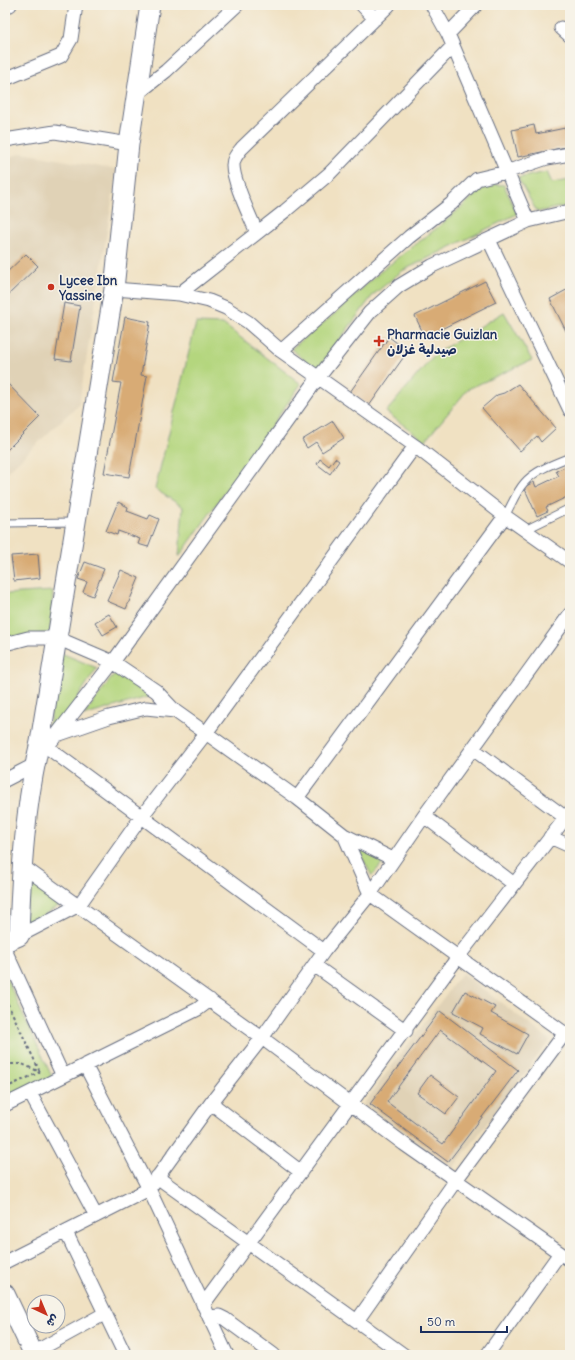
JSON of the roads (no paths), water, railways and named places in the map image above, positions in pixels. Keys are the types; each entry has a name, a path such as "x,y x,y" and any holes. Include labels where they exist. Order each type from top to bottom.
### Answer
{"street":[{"path":"5,7 10,5"},
{"path":"5,79 61,56 71,39 76,5"},
{"path":"48,741 57,638 114,289 129,144 150,5"},
{"path":"137,94 166,71 237,5"},
{"path":"362,5 375,19"},
{"path":"256,233 239,187 233,164 235,157 242,148 389,5"},
{"path":"432,5 448,34 452,47 528,220"},
{"path":"448,34 476,5"},
{"path":"179,294 330,173 452,47"},
{"path":"5,140 55,132 129,144"},
{"path":"281,351 408,237 451,204 477,179 506,172 547,158 570,154"},
{"path":"12,939 34,765 48,741 113,662 318,378 370,312 399,286 432,266 528,220 570,211"},
{"path":"489,240 570,410"},
{"path":"114,289 179,294 209,301 226,308 248,322 281,351 415,446 505,516 570,562"},
{"path":"12,939 79,905 142,816 206,733 415,446"},
{"path":"297,798 505,516"},
{"path":"5,1262 149,1189 211,1103 262,1038 324,951 370,894 393,859 570,614"},
{"path":"5,644 28,638 57,638 113,662 156,691 175,711 297,798 344,834 393,859"},
{"path":"48,741 109,717 146,708 175,711"},
{"path":"48,741 142,816 324,951"},
{"path":"203,1305 406,1031 458,957 568,815 473,749"},
{"path":"5,780 34,765"},
{"path":"424,816 514,884"},
{"path":"344,834 370,894 568,1035 456,1180 357,1321"},
{"path":"550,837 570,846"},
{"path":"21,865 79,905 262,1038 350,1106 565,1257 487,1355"},
{"path":"5,950 63,1076"},
{"path":"314,965 406,1031"},
{"path":"5,1105 198,1009 210,1000"},
{"path":"85,1065 149,1189 227,1355"},
{"path":"30,1093 96,1216"},
{"path":"211,1103 301,1172"},
{"path":"157,1177 404,1355"},
{"path":"66,1232 104,1314 125,1355"},
{"path":"5,1294 34,1354 104,1314"},
{"path":"209,1317 219,1316 225,1319 274,1355"}],"lane":[{"path":"505,516 524,483 546,468 570,457"},
{"path":"525,530 570,508"},
{"path":"5,523 77,522"}],"place":[{"name":"Lycee Ibn Yassine","path":"51,287"},
{"name":"Pharmacie Guizlan صيدلية غزلان","path":"379,341"}]}
